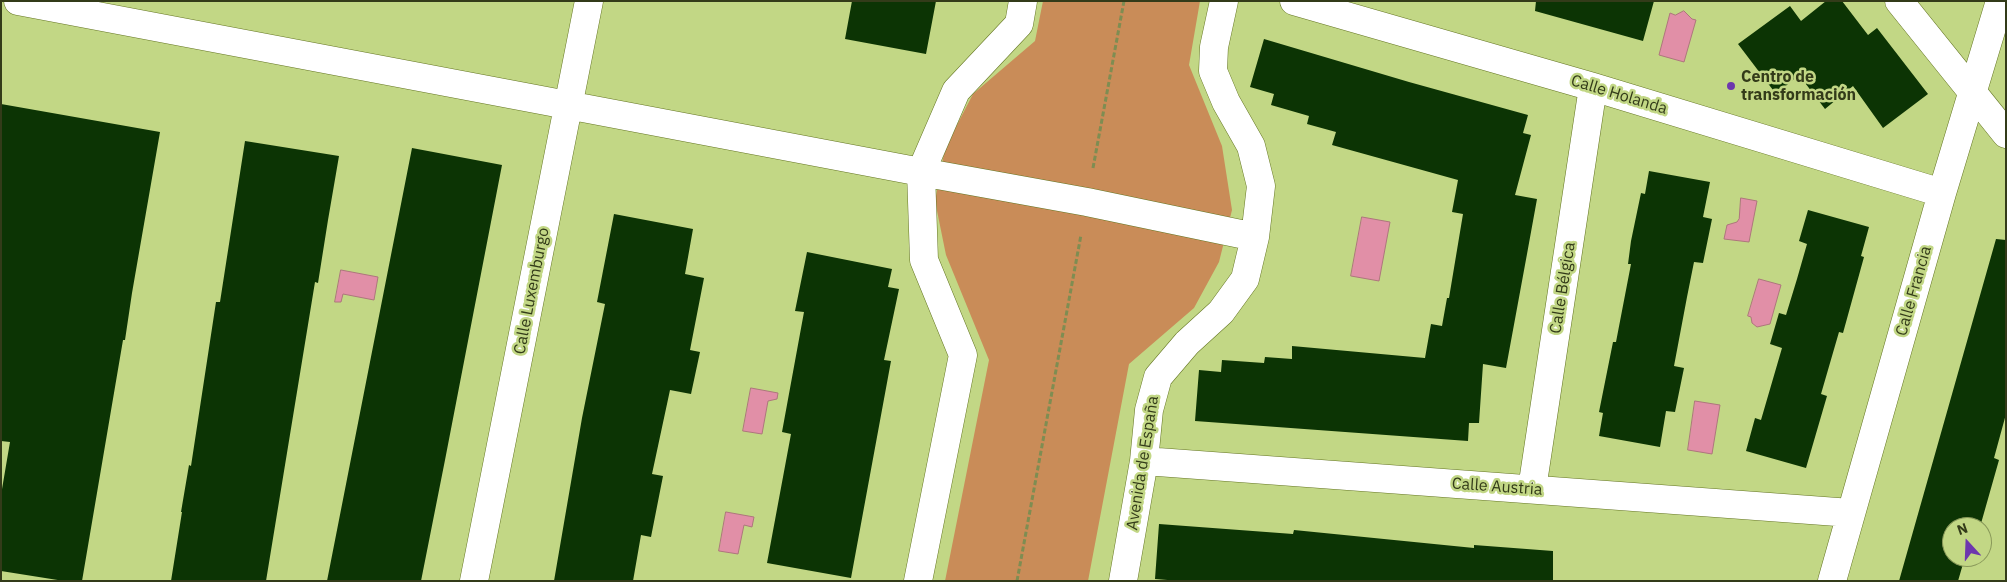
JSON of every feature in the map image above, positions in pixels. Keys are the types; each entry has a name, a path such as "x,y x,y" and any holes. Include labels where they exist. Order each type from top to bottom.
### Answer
{"street":[{"path":"18,1 1087,202 1256,237"},
{"name":"Calle Luxemburgo","path":"474,581 590,1"},
{"path":"918,581 963,355 924,260 921,172 956,91 1019,24 1023,1"},
{"name":"Avenida de España","path":"1123,581 1144,461 1149,410 1158,377 1187,343 1221,312 1245,279 1256,237 1261,186 1251,146 1226,102 1214,71 1214,47 1224,1"},
{"name":"Calle Holanda","path":"1294,1 1593,87 1942,193"},
{"path":"1899,1 2006,134"},
{"name":"Calle Francia","path":"1832,581 1942,193 2000,1"},
{"name":"Calle Bélgica","path":"1532,489 1593,87"},
{"name":"Calle Austria","path":"1144,461 1851,513"}],"path":[{"path":"1017,581 1124,1"}],"shaded area":[{"path":"1043,1 1200,1 1189,65 1222,146 1232,210 1219,262 1194,308 1129,364 1088,581 945,581 989,360 946,255 935,201 945,148 973,94 1035,41"},
{"path":"1684,11 1692,19 1696,20 1684,62 1659,55 1670,13 1675,15"},
{"path":"1741,198 1757,201 1749,242 1724,239 1727,225 1737,222 1739,219"},
{"path":"1362,217 1390,222 1379,281 1351,276"},
{"path":"341,270 378,277 374,300 343,294 341,302 335,302"},
{"path":"1759,279 1781,285 1770,324 1757,327 1752,323 1751,317 1748,316"},
{"path":"751,388 778,393 777,399 768,401 762,434 743,431"},
{"path":"1695,401 1720,405 1712,454 1688,450"},
{"path":"726,512 754,517 752,527 744,525 738,554 719,551"}],"building":[{"path":"852,1 936,1 926,54 845,39"},
{"path":"1536,1 1654,1 1643,41 1535,11"},
{"path":"1826,1 1842,1 1868,35 1877,28 1928,94 1883,128 1853,86 1825,109 1799,75 1776,94 1738,44 1790,6 1801,21"},
{"path":"1264,39 1528,115 1523,133 1531,135 1515,195 1537,199 1527,254 1506,368 1483,364 1479,423 1469,423 1468,441 1195,421 1199,370 1221,372 1222,360 1264,363 1265,357 1292,359 1292,346 1425,358 1431,324 1442,326 1447,298 1449,298 1463,214 1452,212 1458,180 1332,145 1336,132 1307,124 1309,116 1271,105 1274,94 1250,87"},
{"path":"1,104 160,132 82,581 64,581 1,571 1,495 10,442 1,441"},
{"path":"245,141 339,156 318,283 315,282 266,581 171,581 216,302 220,302"},
{"path":"412,148 502,165 445,460 421,581 327,581"},
{"path":"1649,171 1710,182 1703,217 1712,219 1703,263 1694,262 1674,366 1684,368 1675,412 1666,411 1660,447 1599,436 1603,413 1599,412 1613,342 1616,342 1631,264 1628,264 1631,241 1641,193 1645,194"},
{"path":"1808,210 1869,227 1861,256 1864,257 1843,333 1839,332 1821,394 1827,396 1806,468 1746,451 1755,418 1761,420 1782,348 1770,344 1779,313 1786,315 1807,244 1799,241"},
{"path":"614,214 693,229 685,274 704,278 690,350 700,352 691,394 670,390 652,474 663,476 651,537 641,535 633,581 554,581 582,418 605,304 597,302"},
{"path":"1996,239 2006,240 2006,414 1994,458 1999,460 1983,517 1942,517 1942,567 1962,567 1958,581 1899,581"},
{"path":"807,252 892,269 888,287 899,289 884,360 891,361 851,578 767,563 791,434 782,432 804,312 795,311"},
{"path":"1159,524 1293,534 1294,530 1474,548 1474,545 1553,551 1553,581 1180,581 1155,579"}],"place":[{"name":"Centro de transformación","path":"1731,86"}]}
